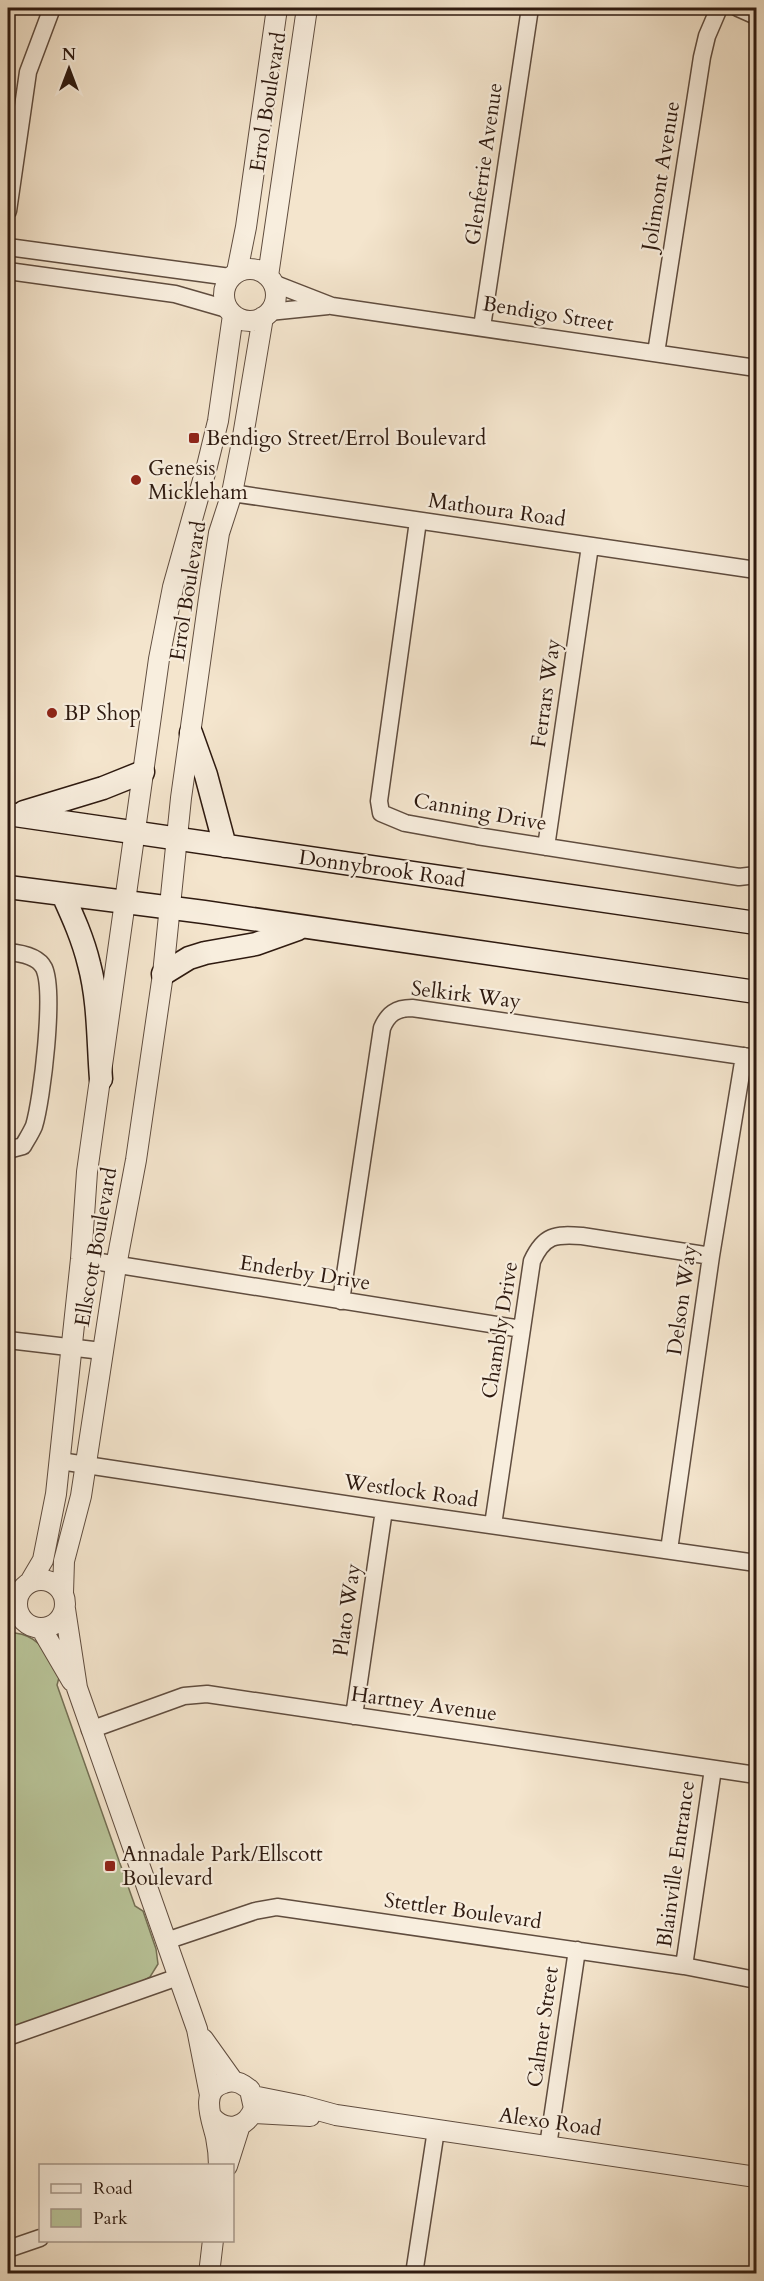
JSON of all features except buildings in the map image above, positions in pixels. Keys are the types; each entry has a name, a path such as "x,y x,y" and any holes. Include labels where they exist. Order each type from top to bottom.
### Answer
{"main road":[{"path":"191,733 206,775 225,846"},
{"path":"9,814 40,808 104,788 143,772"},
{"name":"Donnybrook Road","path":"9,814 756,923"},
{"path":"8,887 171,908 756,992"},
{"path":"63,894 82,937 90,964 95,993 101,1079"},
{"path":"163,974 197,955 256,944 302,928"}],"street":[{"path":"8,211 28,72 52,8"},
{"name":"Errol Boulevard","path":"125,903 159,659 173,587 213,443 225,377 230,312 223,292 233,274 246,227 277,8"},
{"name":"Errol Boulevard","path":"171,908 177,839 217,545 232,493 266,315 276,298 271,279 307,8"},
{"name":"Glenferrie Avenue","path":"482,327 530,8"},
{"name":"Jolimont Avenue","path":"656,353 702,57 707,36 719,8"},
{"path":"738,8 756,16"},
{"path":"8,247 233,274 253,268 271,279"},
{"path":"8,271 175,294 230,312 248,321 266,315"},
{"name":"Bendigo Street","path":"271,279 332,306"},
{"name":"Bendigo Street","path":"266,315 332,306 756,368"},
{"name":"Mathoura Road","path":"232,493 756,570"},
{"name":"Canning Drive","path":"418,521 379,801 381,813 405,823 546,847 739,877 756,875"},
{"name":"Ferrars Way","path":"546,847 590,546"},
{"name":"Ellscott Boulevard","path":"19,1592 43,1560 60,1461 81,1259 87,1172 125,903"},
{"name":"Ellscott Boulevard","path":"171,908 136,1160 116,1266 81,1496 64,1560 64,1601 77,1688 197,2029 210,2095"},
{"path":"8,952 36,960 44,967 48,1023 35,1123 23,1146 8,1150"},
{"name":"Selkirk Way","path":"341,1301 382,1028 386,1020 400,1008 750,1057"},
{"name":"Delson Way","path":"669,1550 711,1256 750,1057"},
{"name":"Chambly Drive","path":"493,1525 532,1261 538,1248 547,1239 560,1235 582,1236 711,1256"},
{"name":"Enderby Drive","path":"81,1259 522,1329"},
{"path":"8,1340 102,1352"},
{"name":"Westlock Road","path":"60,1461 756,1563"},
{"name":"Plato Way","path":"354,1716 384,1510"},
{"path":"8,1625 36,1627 56,1623 64,1601 52,1582 38,1580 19,1592 17,1602 21,1616 36,1627"},
{"name":"Ellscott Boulevard","path":"36,1627 77,1688"},
{"name":"Hartney Avenue","path":"90,1730 184,1696 196,1694 756,1775"},
{"name":"Blainville Entrance","path":"684,1966 713,1769"},
{"name":"Stettler Boulevard","path":"166,1941 255,1911 277,1907 684,1966 756,1980"},
{"name":"Calmer Street","path":"548,2146 577,1950"},
{"path":"8,2037 178,1977"},
{"name":"Ellscott Boulevard","path":"197,2029 233,2081"},
{"path":"219,2164 209,2109 210,2095 219,2085 233,2081 245,2086 248,2112 228,2164"},
{"path":"211,2116 221,2125 233,2127 248,2112"},
{"name":"Alexo Road","path":"248,2112 280,2116 336,2115 756,2177"},
{"path":"414,2274 436,2130"},
{"path":"8,2249 39,2238"},
{"path":"209,2274 213,2242"}],"green space":[{"path":"15,1633 37,1642 60,1674 57,1685 135,1906 143,1911 156,1949 158,1964 150,1977 141,1982 8,2029 8,1634"}],"place":[{"name":"Bendigo Street/Errol Boulevard","path":"194,438"},
{"name":"Genesis Mickleham","path":"136,480"},
{"name":"BP Shop","path":"52,713"},
{"name":"Annadale Park/Ellscott Boulevard","path":"110,1866"}]}
